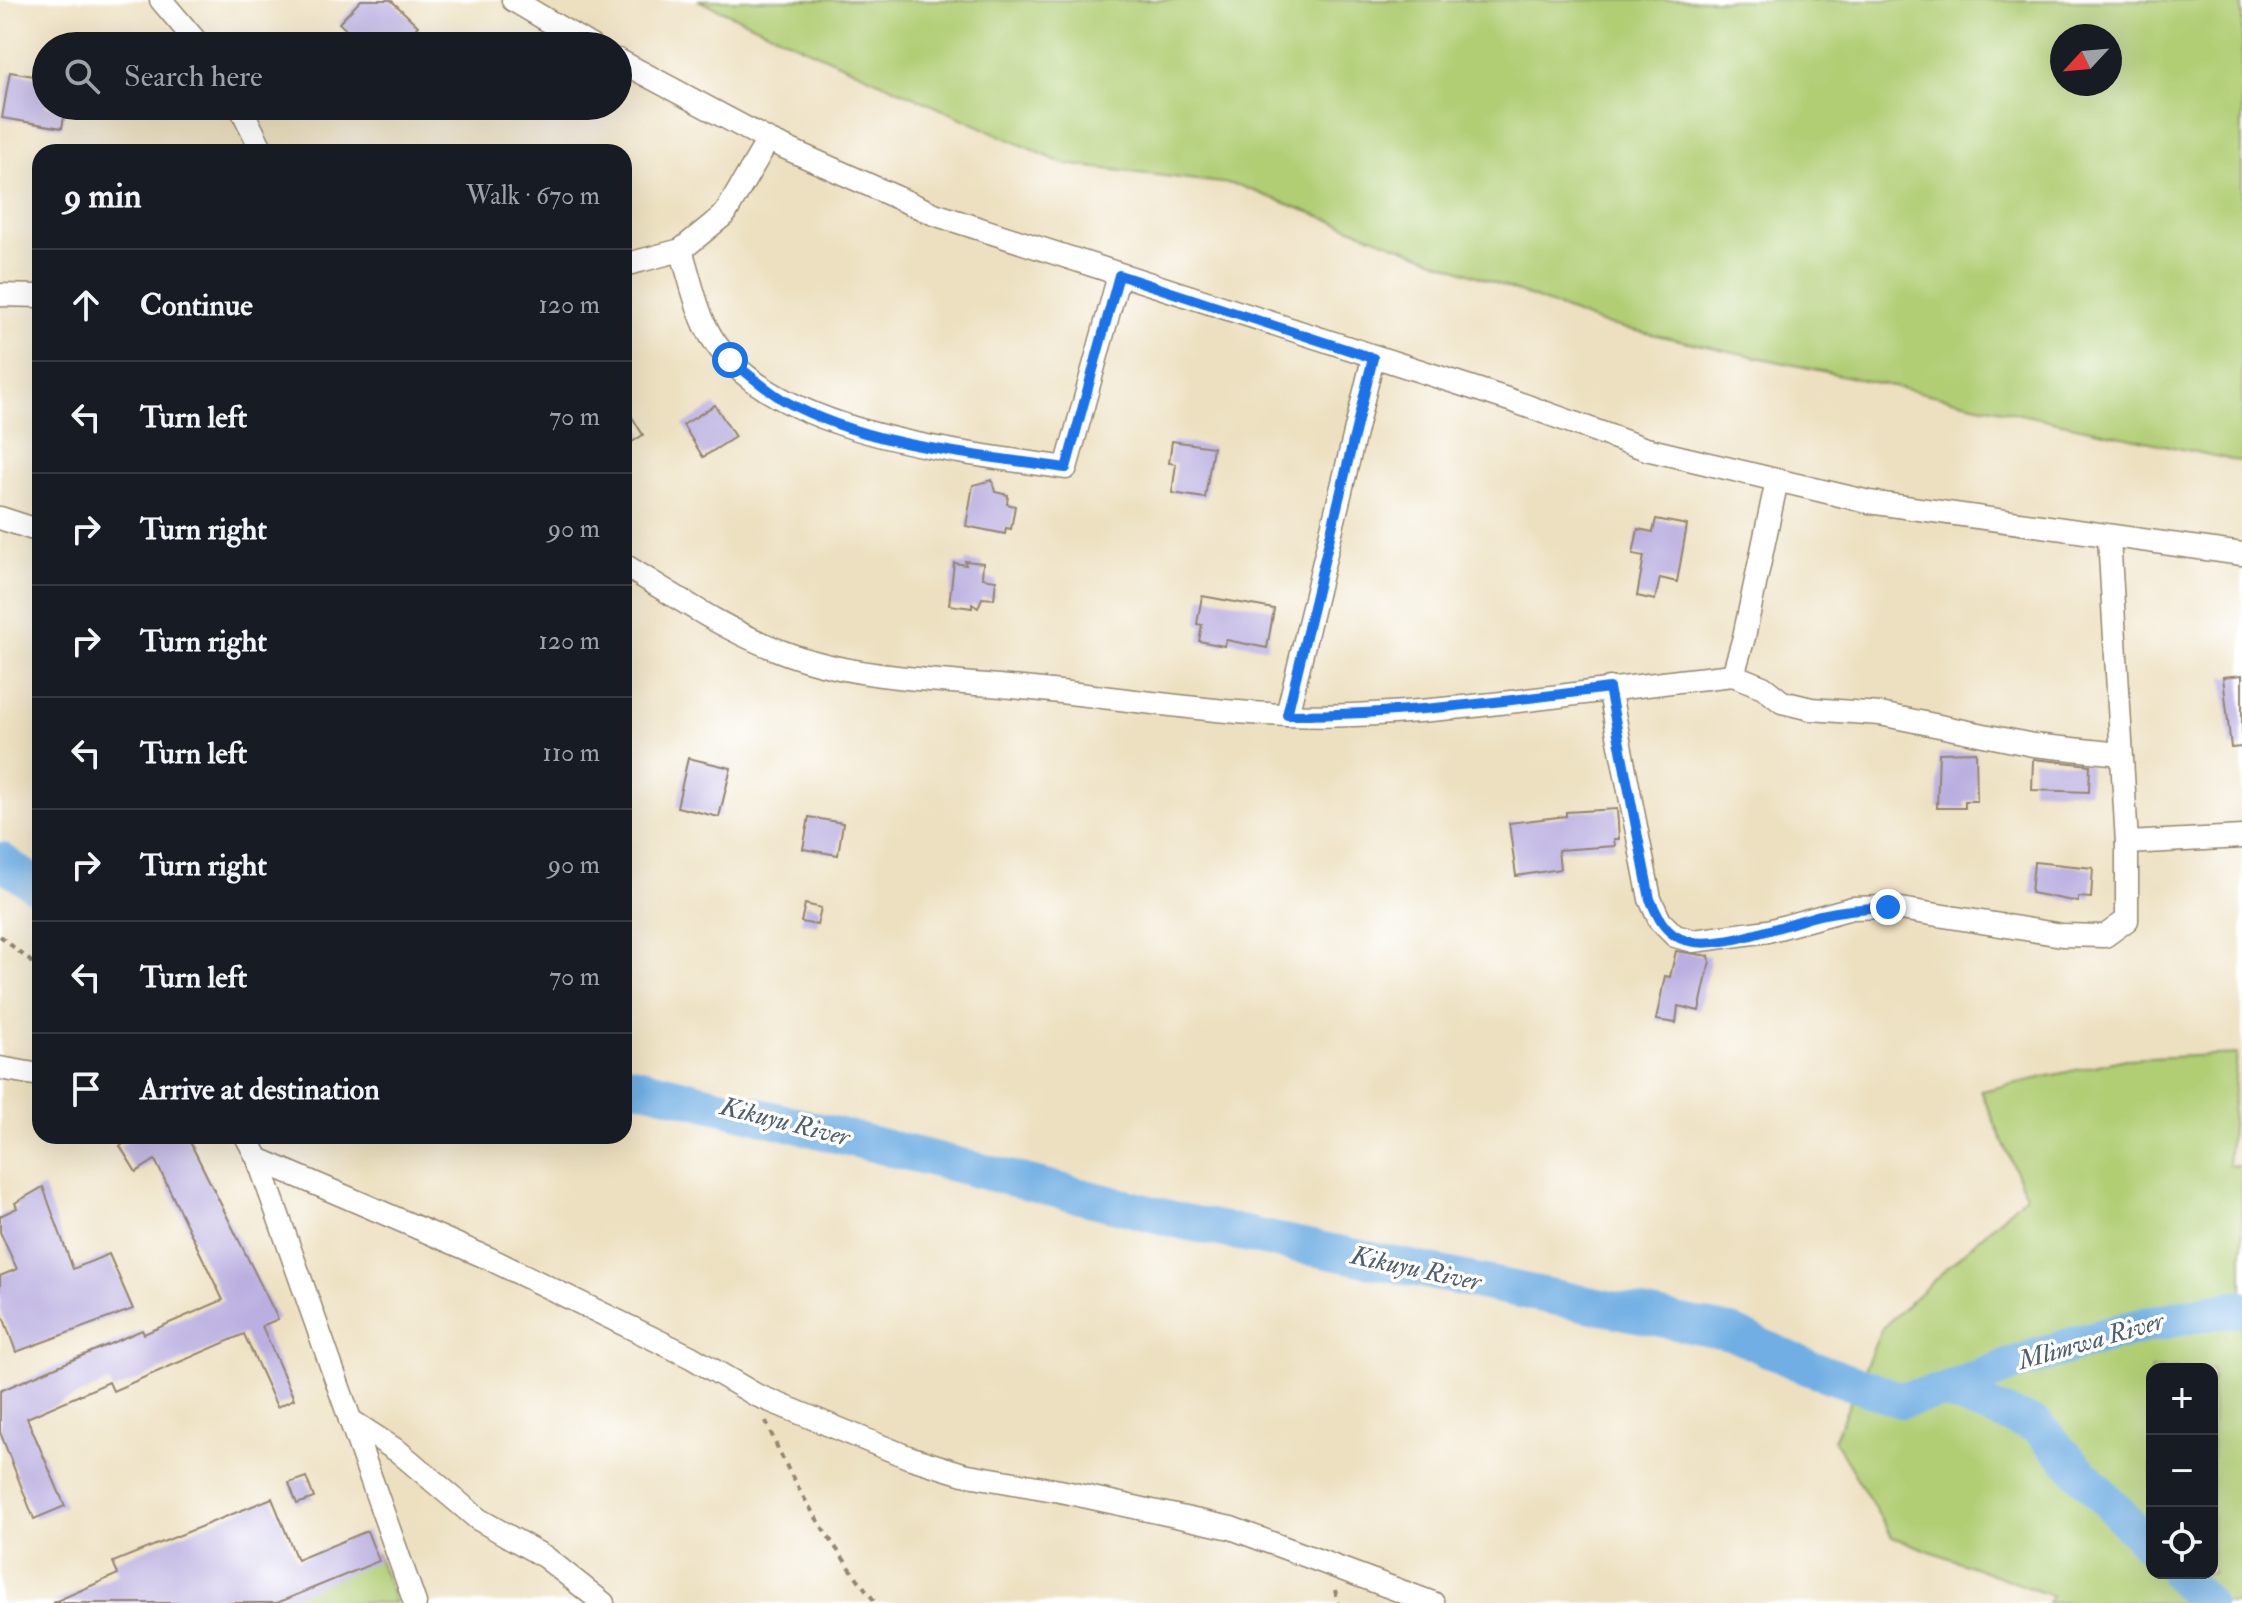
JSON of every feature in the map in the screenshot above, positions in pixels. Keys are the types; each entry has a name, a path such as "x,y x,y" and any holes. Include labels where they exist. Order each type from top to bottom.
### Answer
{"street":[{"path":"161,0 188,32"},
{"path":"513,0 567,32"},
{"path":"632,67 768,140 934,214 1510,400 1646,449 1869,502 2242,554"},
{"path":"247,120 259,144"},
{"path":"632,263 681,250 725,214 768,140"},
{"path":"681,250 706,326 730,360 784,401 854,429 945,450 1066,468 1119,275"},
{"path":"0,295 32,296"},
{"path":"1287,715 1373,358"},
{"path":"1733,675 1777,480"},
{"path":"0,518 32,528"},
{"path":"1609,688 1650,899 1660,921 1675,936 1694,941 1721,940 1852,908 1888,907 2031,932 2105,936 2127,920 2127,843 2109,537"},
{"path":"632,570 721,624 820,665 1287,715 1353,715 1464,706 1733,675 1763,687 1782,702 1811,709 1880,714 2033,745 2121,754"},
{"path":"2127,843 2242,837"},
{"path":"0,1068 32,1074"},
{"path":"250,1144 415,1603"},
{"path":"258,1159 488,1258 691,1357 756,1395 908,1457 963,1474 1060,1491 1231,1528 1433,1603"},
{"path":"350,1420 399,1452 478,1519 545,1557 603,1603"}],"path":[{"path":"0,936 32,962"},
{"path":"756,1395 774,1441 804,1495 846,1564 876,1603"}],"green space":[{"path":"698,0 2242,0 2242,462 1600,323 1238,185 1064,164"},
{"path":"2237,1054 2228,1165 2242,1167 2242,1603 2048,1603 2052,1596 1892,1537 1834,1440 1882,1328 2026,1195 1981,1091 2126,1059"},
{"path":"377,1554 395,1603 248,1603"}],"building":[{"path":"361,0 391,0 418,26 412,32 348,32 339,23"},
{"path":"10,72 32,76 32,120 63,120 62,128 2,118"},
{"path":"715,405 735,437 703,457 683,425"},
{"path":"632,417 643,435 632,442"},
{"path":"1172,441 1213,447 1205,498 1172,493 1176,464 1169,463"},
{"path":"992,480 995,492 1008,495 1007,504 1015,506 1011,529 1006,528 1005,534 966,526 973,485"},
{"path":"1656,519 1687,525 1677,582 1660,578 1655,600 1637,596 1644,556 1633,554 1638,529 1653,532"},
{"path":"965,561 983,563 982,578 996,580 994,599 982,598 978,608 972,604 972,608 949,605 954,563 966,565"},
{"path":"1202,596 1274,609 1267,648 1226,640 1224,646 1199,641 1202,625 1197,624"},
{"path":"2242,675 2242,747 2231,748 2223,677"},
{"path":"1976,752 1977,801 1965,801 1965,808 1937,808 1939,753"},
{"path":"688,758 731,768 719,817 677,807"},
{"path":"2033,759 2090,765 2089,792 2032,790"},
{"path":"1617,809 1619,839 1614,839 1615,846 1558,850 1560,869 1516,876 1509,823 1566,816 1566,812"},
{"path":"809,817 843,823 838,855 803,849"},
{"path":"2034,862 2093,868 2091,898 2078,897 2078,902 2031,893"},
{"path":"805,904 821,908 817,925 801,922"},
{"path":"1676,951 1709,956 1710,961 1699,1011 1678,1006 1676,1023 1656,1020 1665,976 1670,977"},
{"path":"191,1144 278,1319 262,1326 294,1399 277,1407 244,1334 113,1391 109,1382 27,1418 65,1506 34,1519 0,1432 0,1391 142,1330 144,1334 223,1300 155,1160 136,1172 120,1146"},
{"path":"43,1187 73,1269 109,1254 133,1309 16,1352 0,1308 0,1276 17,1269 0,1232 0,1216 17,1208 15,1203"},
{"path":"306,1477 314,1498 297,1504 289,1483"},
{"path":"272,1498 297,1560 367,1531 379,1561 277,1603 52,1603 118,1574 113,1562"}],"waterway":[{"name":"Kikuyu River","path":"0,860 32,882"},
{"name":"Kikuyu River","path":"632,1084 1185,1222 1735,1334 1807,1367 1901,1400 1945,1391 2037,1426 2146,1542"},
{"name":"Mlimwa River","path":"1945,1391 2091,1339 2204,1313 2242,1308"},
{"name":"Kikuyu River","path":"2183,1579 2206,1603"}],"route":[{"path":"730,360 784,401 854,429 945,450 1066,468 1119,275 1373,358 1287,715 1353,715 1464,706 1609,688 1633,797 1650,899 1660,921 1675,936 1694,941 1721,940 1768,931 1852,908 1888,907"}]}
